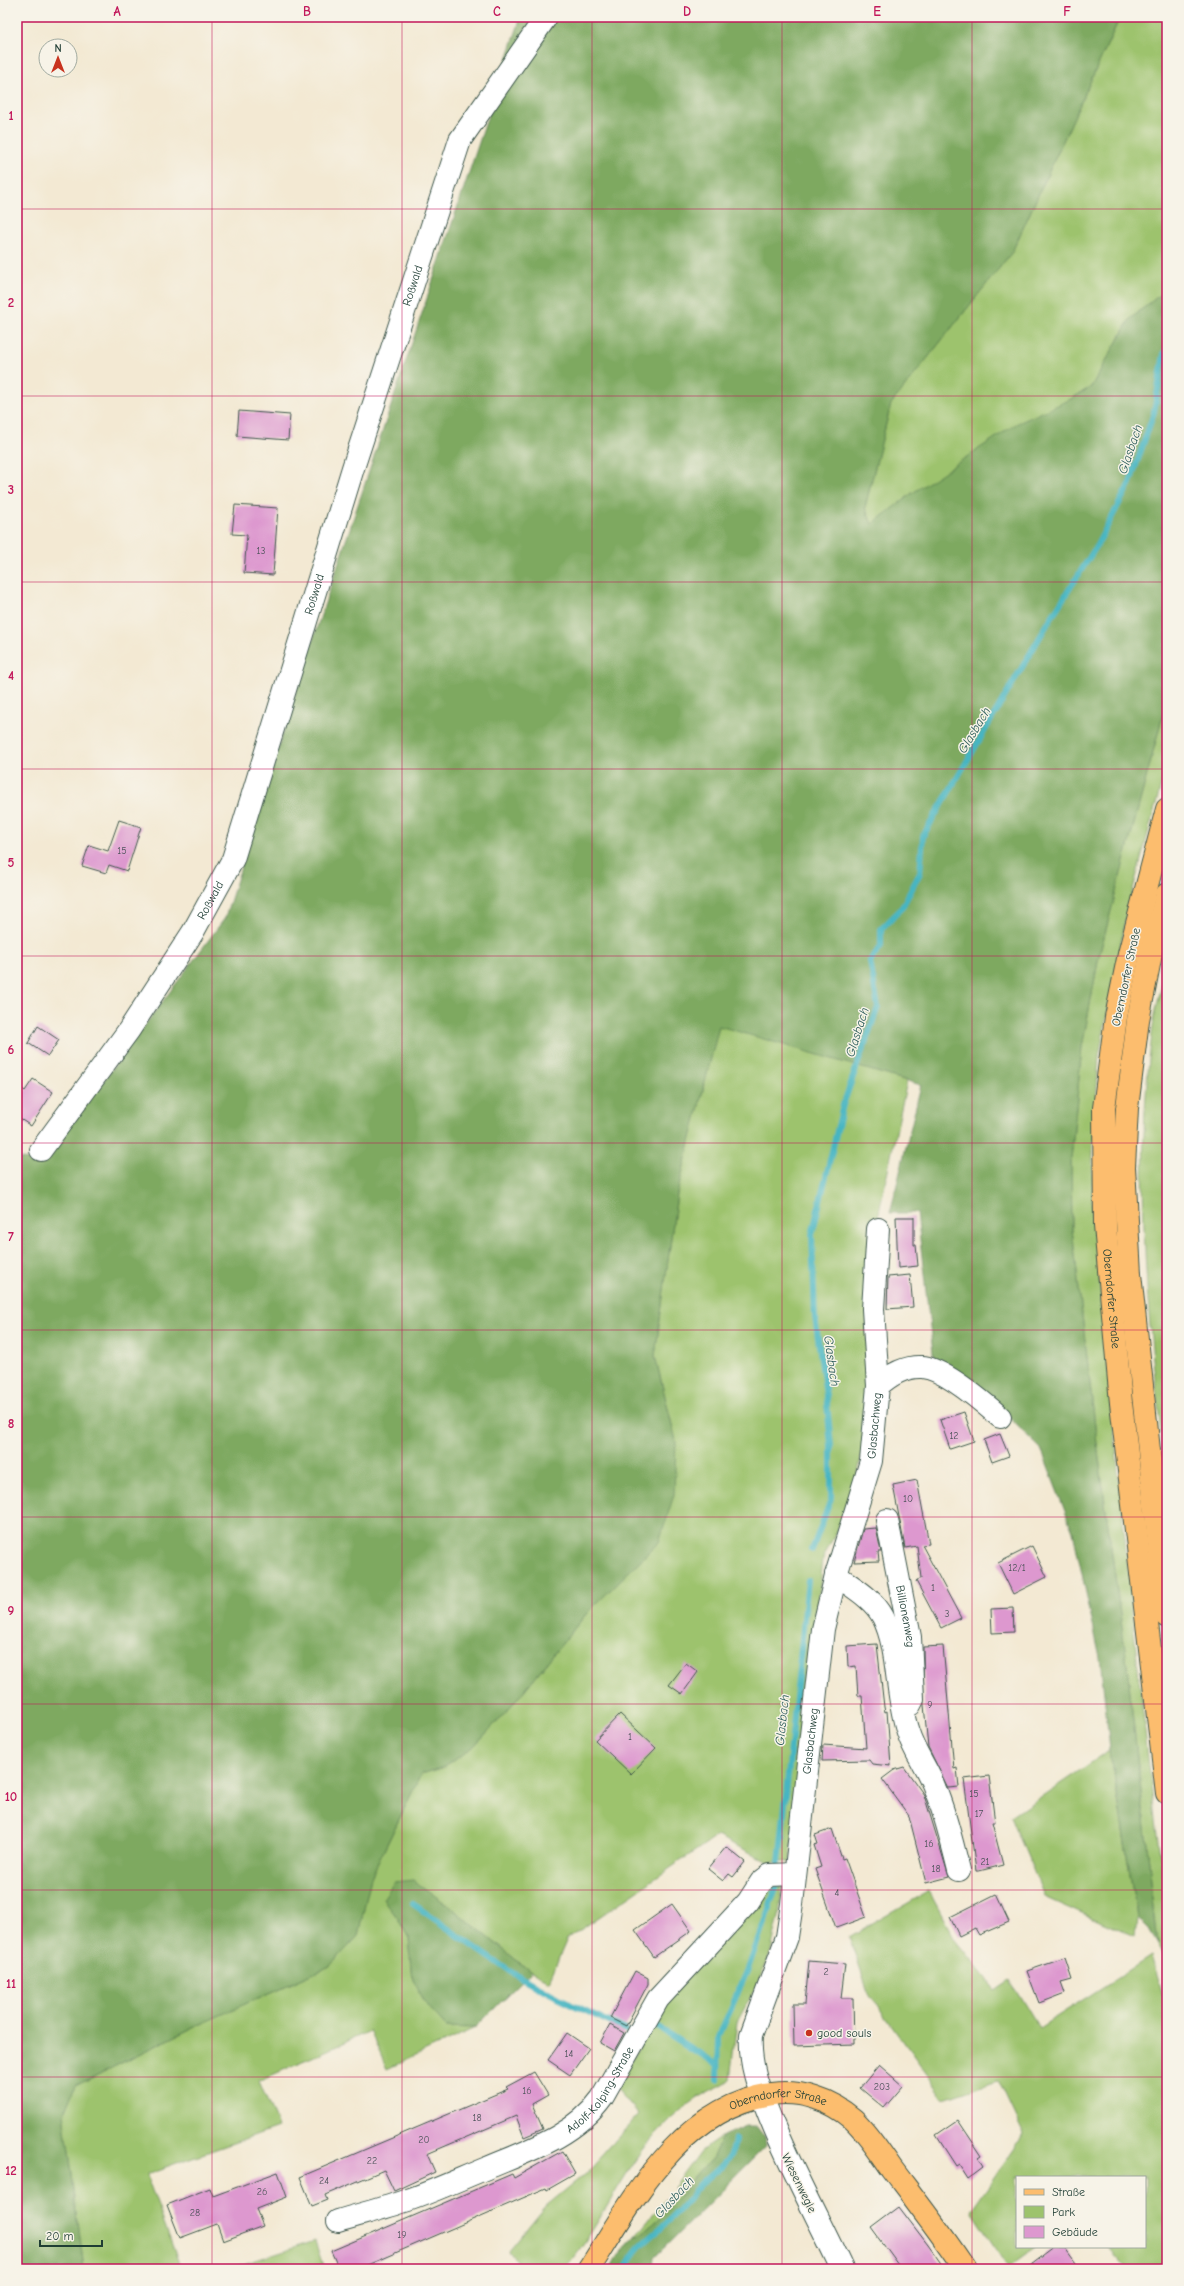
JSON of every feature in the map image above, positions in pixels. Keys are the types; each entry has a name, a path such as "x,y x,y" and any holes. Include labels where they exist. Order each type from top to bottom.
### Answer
{"main road":[{"name":"Oberndorfer Straße","path":"1167,808 1130,954 1116,1017 1104,1108 1105,1226 1121,1404 1167,1793"},
{"name":"Oberndorfer Straße","path":"1167,894 1152,949 1138,1020 1127,1108 1124,1167 1130,1274 1167,1617"},
{"name":"Oberndorfer Straße","path":"589,2269 649,2178 681,2139 712,2116 742,2100 762,2095 787,2093 814,2097 835,2107 852,2119 879,2149 935,2224 965,2269"}],"street":[{"name":"Roßwald","path":"41,1150 129,1030 193,932 233,859 353,468 460,140 546,17"},
{"name":"Glasbachweg","path":"762,2095 752,2068 751,2035 786,1937 795,1874 822,1629 836,1575 871,1461 878,1386 873,1309 878,1229"},
{"name":"Glasbachweg","path":"878,1386 892,1374 910,1368 923,1367 932,1370 965,1389 1000,1417"},
{"name":"Billionenweg","path":"887,1520 910,1637 913,1699 910,1705 903,1708"},
{"name":"Billionenweg","path":"836,1575 866,1597 882,1616 892,1640 896,1675 907,1731 916,1753 927,1770 945,1816 960,1870"},
{"name":"Adolf-Kolping-Straße","path":"338,2221 422,2195 539,2145 562,2134 593,2112 658,1999 748,1902 761,1882 770,1875 795,1874"},
{"name":"Wiesenwegle","path":"762,2095 784,2153 842,2269"}],"green space":[{"path":"521,17 1120,17 1012,252 891,404 865,507 872,524 911,494 1016,424 1071,399 1091,387 1130,319 1167,289 1167,699 1099,956 1082,1047 1071,1159 1072,1229 1097,1444 1126,1657 1158,1944 1149,1929 1137,1917 1110,1750 1100,1658 1073,1532 1041,1449 985,1394 934,1362 917,1213 890,1213 921,1085 719,1026 677,1194 655,1356 676,1441 674,1495 659,1542 587,1613 509,1709 473,1747 445,1767 421,1774 371,1877 358,1936 330,1966 198,2025 75,2086 64,2113 84,2269 17,2269 17,1159 44,1160 225,918 304,666"},
{"path":"1120,17 1167,17 1167,289 1130,319 1091,387 911,494 872,525 865,507 891,404 1012,252"},
{"path":"1167,699 1167,763 1126,915 1099,1056 1093,1144 1092,1210 1137,1660 1156,1828 1167,1901 1167,1961 1158,1944 1126,1657 1097,1444 1072,1229 1071,1159 1082,1047 1099,956"},
{"path":"1167,966 1167,1479 1149,1313 1143,1200 1146,1089 1153,1025"},
{"path":"719,1025 907,1081 879,1212 867,1258 867,1403 863,1448 854,1493 823,1559 790,1862 769,1862 717,1836 567,1939 549,1981 531,1972 452,1908 383,1899 397,1917 409,1938 413,1980 446,2027 475,2028 387,2069 370,2031 259,2081 278,2127 146,2174 181,2269 84,2269 64,2113 75,2086 198,2025 330,1966 358,1936 371,1877 421,1774 445,1767 473,1747 509,1709 587,1613 659,1541 676,1441 655,1356 677,1194"},
{"path":"1110,1750 1137,1917 1135,1937 1044,1896 1011,1817"},
{"path":"413,1880 452,1908 531,1972 475,2028 446,2027 427,2006 413,1980 409,1938 397,1917 383,1899 394,1882"},
{"path":"782,1886 779,1917 770,1954 756,1987 737,2022 730,2079 684,2107 655,2135 631,2167 588,2237 564,2269 522,2269 509,2251 546,2206 586,2173 639,2114 616,2088 662,2004 765,1889"},
{"path":"929,1891 955,1940 995,1990 1010,1980 1039,2028 1151,1956 1167,2008 1167,2269 1129,2269 1110,2248 1146,2248 1146,2176 1016,2176 1016,2248 1034,2248 1008,2267 971,2211 1024,2135 998,2080 944,2098 868,1992 849,1937"},
{"path":"745,2126 757,2126 765,2137 766,2146 654,2258 653,2269 610,2269 619,2253 633,2238 641,2234 658,2220 713,2157 723,2136"},
{"path":"723,2136 713,2157 658,2220 641,2234 633,2238 666,2198 670,2200 677,2191 674,2188 701,2151"},
{"path":"315,2241 324,2269 228,2269"}],"building":[{"path":"239,411 290,415 288,440 237,436"},
{"path":"235,505 278,508 273,575 244,573 247,535 232,534"},
{"path":"119,820 141,827 127,871 109,865 106,873 82,866 89,845 108,851"},
{"path":"38,1026 59,1040 48,1056 28,1043"},
{"path":"33,1079 53,1092 31,1126 17,1117 17,1086 25,1091"},
{"path":"896,1217 914,1217 914,1245 916,1245 918,1266 898,1268"},
{"path":"910,1275 913,1307 887,1309 888,1277"},
{"path":"964,1412 974,1441 950,1449 940,1420"},
{"path":"1000,1434 1009,1456 992,1462 984,1440"},
{"path":"917,1480 929,1544 922,1545 961,1618 941,1628 916,1581 921,1578 917,1546 905,1548 893,1485"},
{"path":"876,1528 881,1552 878,1552 879,1561 854,1562 863,1529"},
{"path":"1032,1546 1047,1577 1013,1594 998,1563"},
{"path":"1013,1608 1014,1632 992,1633 991,1609"},
{"path":"877,1644 884,1707 885,1712 887,1711 891,1766 872,1764 869,1760 822,1761 823,1745 866,1748 862,1696 858,1696 856,1666 848,1667 847,1646"},
{"path":"943,1646 954,1769 957,1768 959,1787 948,1788 928,1747 924,1705 923,1647"},
{"path":"686,1663 698,1672 682,1694 669,1685"},
{"path":"620,1714 656,1748 631,1774 595,1740"},
{"path":"904,1767 924,1795 949,1877 926,1883 909,1816 882,1779 894,1770"},
{"path":"989,1776 995,1823 992,1823 1003,1865 976,1871 964,1779"},
{"path":"832,1829 842,1859 845,1858 866,1917 836,1928 815,1869 821,1867 814,1845 818,1844 815,1835"},
{"path":"726,1847 745,1862 733,1877 729,1874 723,1881 708,1869"},
{"path":"996,1894 1009,1922 979,1935 975,1928 959,1936 950,1917"},
{"path":"672,1904 691,1931 654,1957 635,1930"},
{"path":"1065,1958 1072,1979 1061,1982 1065,1993 1039,2003 1027,1971"},
{"path":"809,1961 845,1964 841,1998 853,1998 854,2044 794,2046 793,2004 805,2004"},
{"path":"635,1971 648,1978 648,1984 626,2026 610,2018"},
{"path":"610,2025 624,2033 614,2051 600,2043"},
{"path":"567,2033 589,2048 570,2075 548,2060"},
{"path":"879,2065 903,2086 884,2108 860,2088"},
{"path":"534,2072 548,2095 532,2104 543,2129 524,2137 516,2116 427,2154 435,2172 394,2191 384,2170 325,2195 327,2200 312,2206 300,2177 508,2089 506,2087"},
{"path":"958,2120 982,2156 979,2158 984,2166 968,2178 959,2164 956,2166 936,2135"},
{"path":"562,2151 575,2174 547,2190 546,2188 358,2269 339,2269 331,2251 512,2174 514,2178"},
{"path":"278,2172 287,2197 256,2209 263,2226 223,2241 217,2224 180,2238 167,2205 210,2188 213,2196"},
{"path":"899,2207 945,2269 901,2269 871,2228"},
{"path":"1054,2248 1066,2248 1081,2269 1026,2269"}],"waterway":[{"name":"Glasbach","path":"812,1550 831,1499 831,1446 827,1403 815,1317 812,1235 843,1105 878,1007 870,961 881,946 881,929 901,909 920,873 923,836 1051,618 1096,547 1130,483 1154,412 1164,354 1167,349"},
{"name":"Glasbach","path":"779,1863 808,1580"},
{"name":"Glasbach","path":"718,2079 719,2036 748,1969 776,1888"},
{"path":"413,1904 509,1971 559,1998 626,2030"},
{"path":"656,2026 717,2065"},
{"name":"Glasbach","path":"626,2269 630,2260 647,2239 675,2215 701,2184 723,2164 734,2147 735,2139"}],"place":[{"name":"good souls","path":"809,2033"}]}
